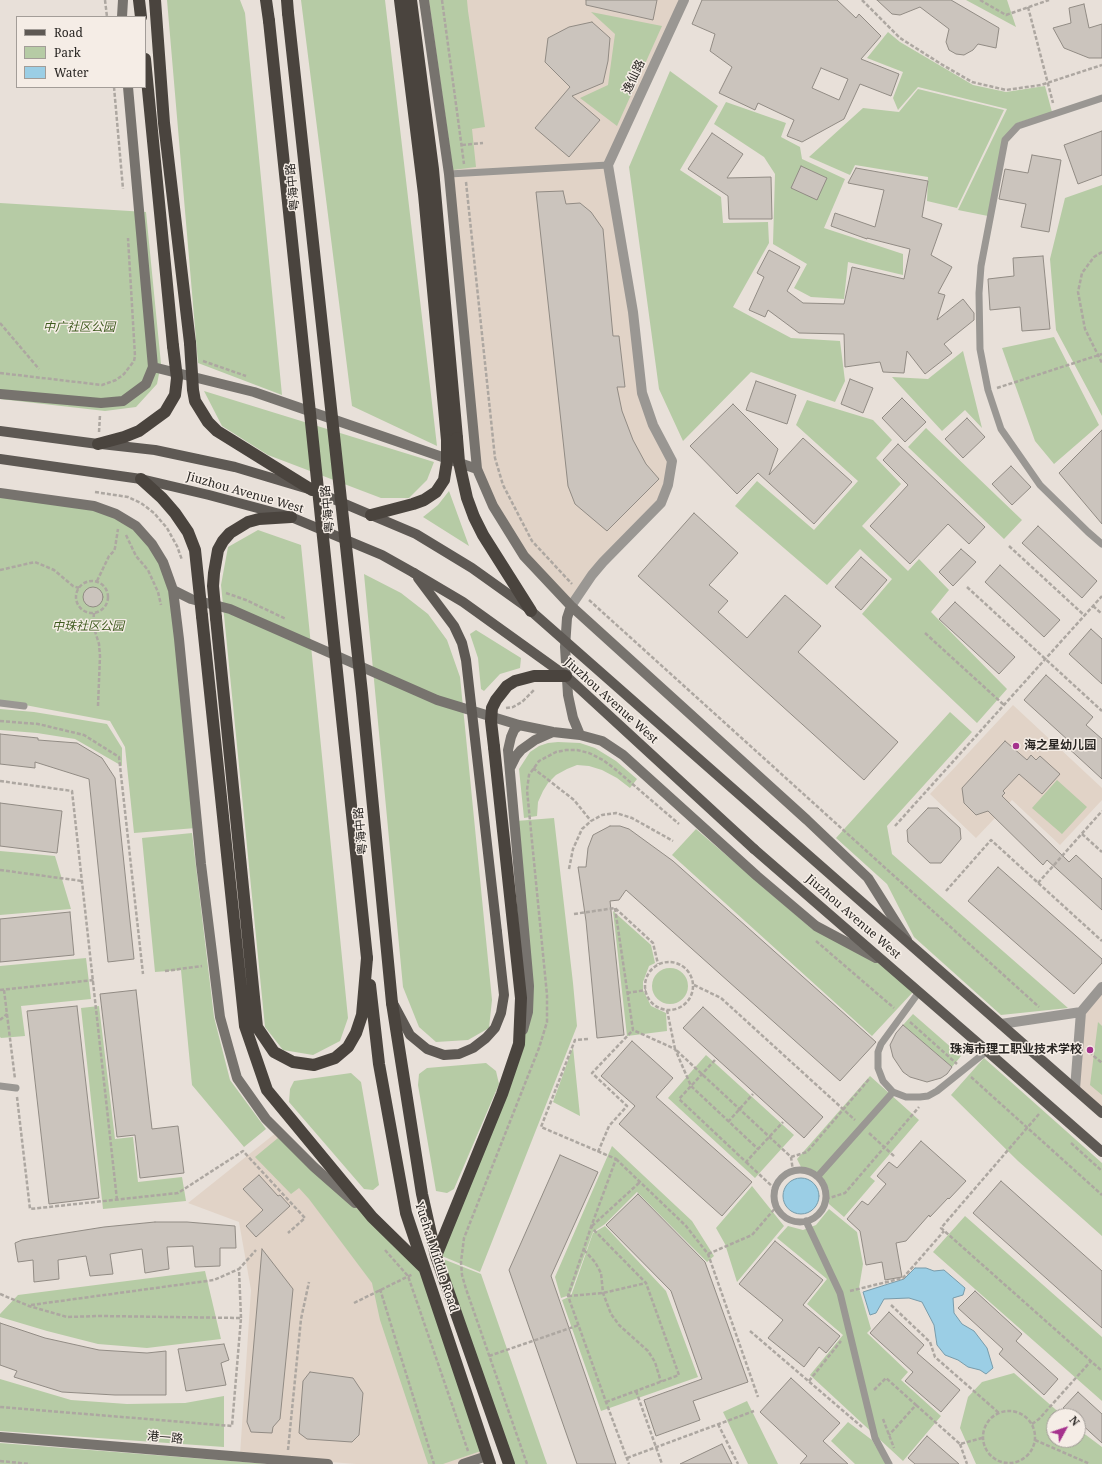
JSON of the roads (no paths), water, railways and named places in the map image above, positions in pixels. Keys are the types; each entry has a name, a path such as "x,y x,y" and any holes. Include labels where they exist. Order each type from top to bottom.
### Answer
{"highway":[{"path":"139,0 141,16"},
{"path":"155,0 164,123 190,343 195,401 208,422 217,431 312,490"},
{"name":"粤海中路","path":"266,0 367,958"},
{"name":"粤海中路","path":"287,0 361,686 392,1003"},
{"path":"400,0 452,439 460,462 467,498 474,517 486,540 531,611"},
{"path":"371,515 413,504 424,500 436,492 444,480 452,439 433,169 411,0"},
{"path":"98,444 124,438 139,431 165,412 174,395 176,387 177,378 146,69"},
{"path":"141,479 162,498 175,513 188,532 195,550 244,1026 267,1090 372,1217 424,1268"},
{"path":"291,517 259,519 248,522 230,533 218,550 213,586 257,1027 274,1052 293,1062 314,1065 335,1058 348,1047 356,1033 362,1015 367,958"},
{"path":"436,1256 502,1094 519,1044 521,998 491,721 492,708 496,700 507,686 515,681 534,676 566,676"},
{"name":"Yuehai Middle Road","path":"367,958 379,1064 406,1213 488,1460"},
{"name":"Yuehai Middle Road","path":"392,1003 422,1194 436,1256 509,1464"}],"main road":[{"path":"122,16 123,0"},
{"path":"424,0 449,174 477,469 493,506 524,556 571,606 807,820 868,878 908,942"},
{"path":"0,394 101,403 123,401 146,384 153,367 128,88"},
{"path":"153,367 254,392 477,469"},
{"name":"Jiuzhou Avenue West","path":"0,431 155,450 235,467 312,490 416,534 472,568 531,611 1102,1113"},
{"name":"Jiuzhou Avenue West","path":"0,459 141,479 209,494 291,517 382,555 463,602 566,676 754,849 1102,1152"},
{"path":"0,493 94,506 116,514 136,526 152,544 162,562 173,590 201,864 220,1017 237,1078 266,1119 314,1167 372,1217"},
{"path":"392,1003 410,1035 427,1049 444,1055 459,1054 473,1048 486,1038 495,1028 501,1014 504,995 466,660 462,643 454,626 414,573"},
{"path":"173,590 191,599 230,609 438,700 519,725 553,732 580,735 602,741 623,755 816,926 886,963"},
{"path":"571,606 567,618 566,647 568,696 572,718 580,735"},
{"path":"519,725 514,730 508,750 529,986 528,1012 519,1044"},
{"path":"510,768 521,750 535,740 553,732"},
{"name":"港一路","path":"0,1438 328,1464"},
{"path":"462,1464 488,1460"}],"street":[{"name":"逸仙路","path":"608,165 684,0"},
{"path":"571,606 603,562 661,503 668,485 672,461 653,425 642,393 633,312 608,165"},
{"path":"1075,1089 1081,1012 1102,987"},
{"path":"1001,1024 1081,1012"}],"lane":[{"path":"1102,98 1018,126 1005,140 981,266 979,292 980,349 988,390 1002,429 1040,485 1102,544"},
{"path":"449,174 608,165"},
{"path":"0,703 24,706"},
{"path":"919,992 881,1044 878,1052 878,1068 883,1081 893,1092 906,1097 928,1096 937,1091 987,1051"},
{"path":"0,1086 16,1088"},
{"path":"818,1176 893,1092"},
{"path":"793,1171 806,1171 818,1176 824,1186 826,1199 824,1207 820,1213 813,1219 797,1222 782,1214 777,1206 775,1189 782,1178 793,1171"},
{"path":"806,1221 840,1293 875,1438 889,1464"}],"water":[{"path":"801,1178 814,1183 819,1196 814,1209 801,1214 788,1209 783,1196 788,1183"},
{"path":"915,1268 926,1268 934,1271 944,1270 965,1288 963,1295 953,1298 954,1313 962,1324 974,1331 987,1348 993,1368 986,1374 980,1370 968,1367 958,1360 945,1355 937,1345 934,1325 922,1302 909,1298 884,1299 876,1313 870,1315 863,1292 904,1279"}],"place":[{"name":"海之星幼儿园","path":"1016,746"},
{"name":"珠海市理工职业技术学校","path":"1090,1050"}],"park label":[{"name":"中广社区公园","path":"79,328"},
{"name":"中珠社区公园","path":"88,627"}]}
